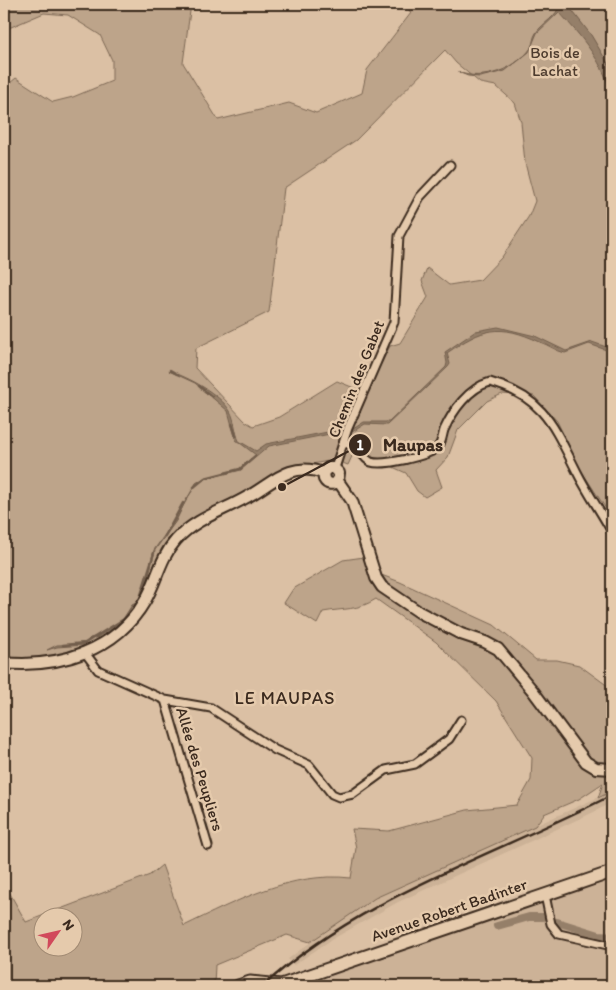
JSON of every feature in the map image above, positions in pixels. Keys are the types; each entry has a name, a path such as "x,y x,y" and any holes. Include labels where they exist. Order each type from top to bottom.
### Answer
{"main road":[{"name":"Avenue Robert Badinter","path":"290,984 303,977 610,873"},
{"path":"238,986 250,982 290,984"}],"street":[{"name":"Chemin des Gabet","path":"335,468 348,428 394,322 398,236 420,197 450,165"},
{"path":"345,440 353,443 365,458 373,462 392,462 432,451 440,446 445,429 470,391 490,382 500,384 533,402 554,425 578,474 612,532"},
{"path":"4,663 57,661 86,654 106,642 130,623 145,601 170,549 192,526 215,512 247,498 289,472 307,468 323,473"},
{"path":"323,473 328,468 335,468 339,473 338,481 352,501 376,578 382,587 419,612 461,634 485,642 498,649 533,691 586,762 596,768 612,769"},
{"path":"323,473 324,479 328,483 332,484 338,481"},
{"path":"86,654 98,670 164,700 210,708 275,750 308,765 332,794 339,797 353,794 386,770 415,764 449,739 461,720"},
{"name":"Allée des Peupliers","path":"164,700 208,846"},
{"path":"545,895 551,924 559,934 612,946"}],"shaded area":[{"path":"559,4 567,4 591,35 610,67 612,98 604,74 592,52 559,12 537,33 532,44 536,33 553,16"},
{"path":"515,63 505,71 480,77 468,76 458,72 468,75 488,74 498,72"},
{"path":"498,327 535,336 566,351 592,342 612,349 612,352 589,344 565,353 513,332 492,331 481,334 447,353 450,364 448,367 387,425 365,424 349,434 335,433 269,446 241,470 205,479 197,484 189,496 196,483 204,478 239,469 256,455 236,440 228,411 195,383 169,371 185,377 211,392 219,398 232,415 239,441 256,451 266,444 333,431 350,431 364,422 389,422 446,367 445,352 476,331"},
{"path":"183,507 176,521 155,550 146,587 139,602 132,606 124,620 100,637 90,639 84,645 57,647 47,650 57,645 84,644 90,638 99,636 123,619 132,605 138,602 145,587 154,550"},
{"path":"612,791 612,802 594,812 398,902 331,940 294,965 288,959 346,916 375,898"},
{"path":"612,881 612,986 426,986 421,982 409,986 389,986 378,983 372,986 325,986 331,968 537,902"}],"green space":[{"name":"Bois de Lachat","path":"4,4 191,4 183,63 218,120 289,103 316,113 362,93 367,70 411,13 405,4 612,4 612,518 579,467 557,421 534,396 502,394 487,401 458,430 448,457 436,470 442,487 425,497 417,491 406,473 375,459 359,441 348,465 334,460 290,468 175,535 150,595 109,639 49,662 4,661 4,88 16,78 53,102 73,97 112,81 112,60 100,35 68,15 44,13 4,30","holes":["445,50 456,63 480,83 496,86 515,103 521,122 525,163 535,201 529,216 502,257 480,280 449,285 427,268 422,281 428,297 400,343 390,346 368,390 359,390 337,381 279,417 253,426 245,421 195,368 196,348 269,312 284,188 356,140"]},
{"path":"364,557 368,570 400,582 494,625 536,660 557,660 579,665 612,689 612,791 598,798 603,783 579,799 544,814 535,826 375,898 310,942 287,935 215,965 214,986 4,986 4,883 26,922 32,920 32,958 82,958 82,908 63,908 150,875 162,865 184,926 265,890 307,879 351,878 356,848 352,829 389,831 467,810 517,805 531,780 532,758 496,701 436,642 376,599 363,606 323,612 317,624 284,603 293,589 343,560"}],"waterway":[{"path":"170,370 177,374"},
{"path":"199,386 212,397"},
{"path":"232,424 236,436"},
{"path":"194,487 205,478 240,469 255,456"},
{"path":"165,536 183,503"},
{"path":"140,598 154,553"},
{"path":"63,645 85,643 124,619 138,603"},
{"path":"497,926 529,917 542,917"},
{"path":"557,922 599,935 612,936"}],"railway":[{"path":"263,986 302,954 343,926 386,902 430,879 612,795"}],"place":[{"name":"Maupas","path":"282,487"}],"district":[{"name":"LE MAUPAS","path":"285,698"}]}
